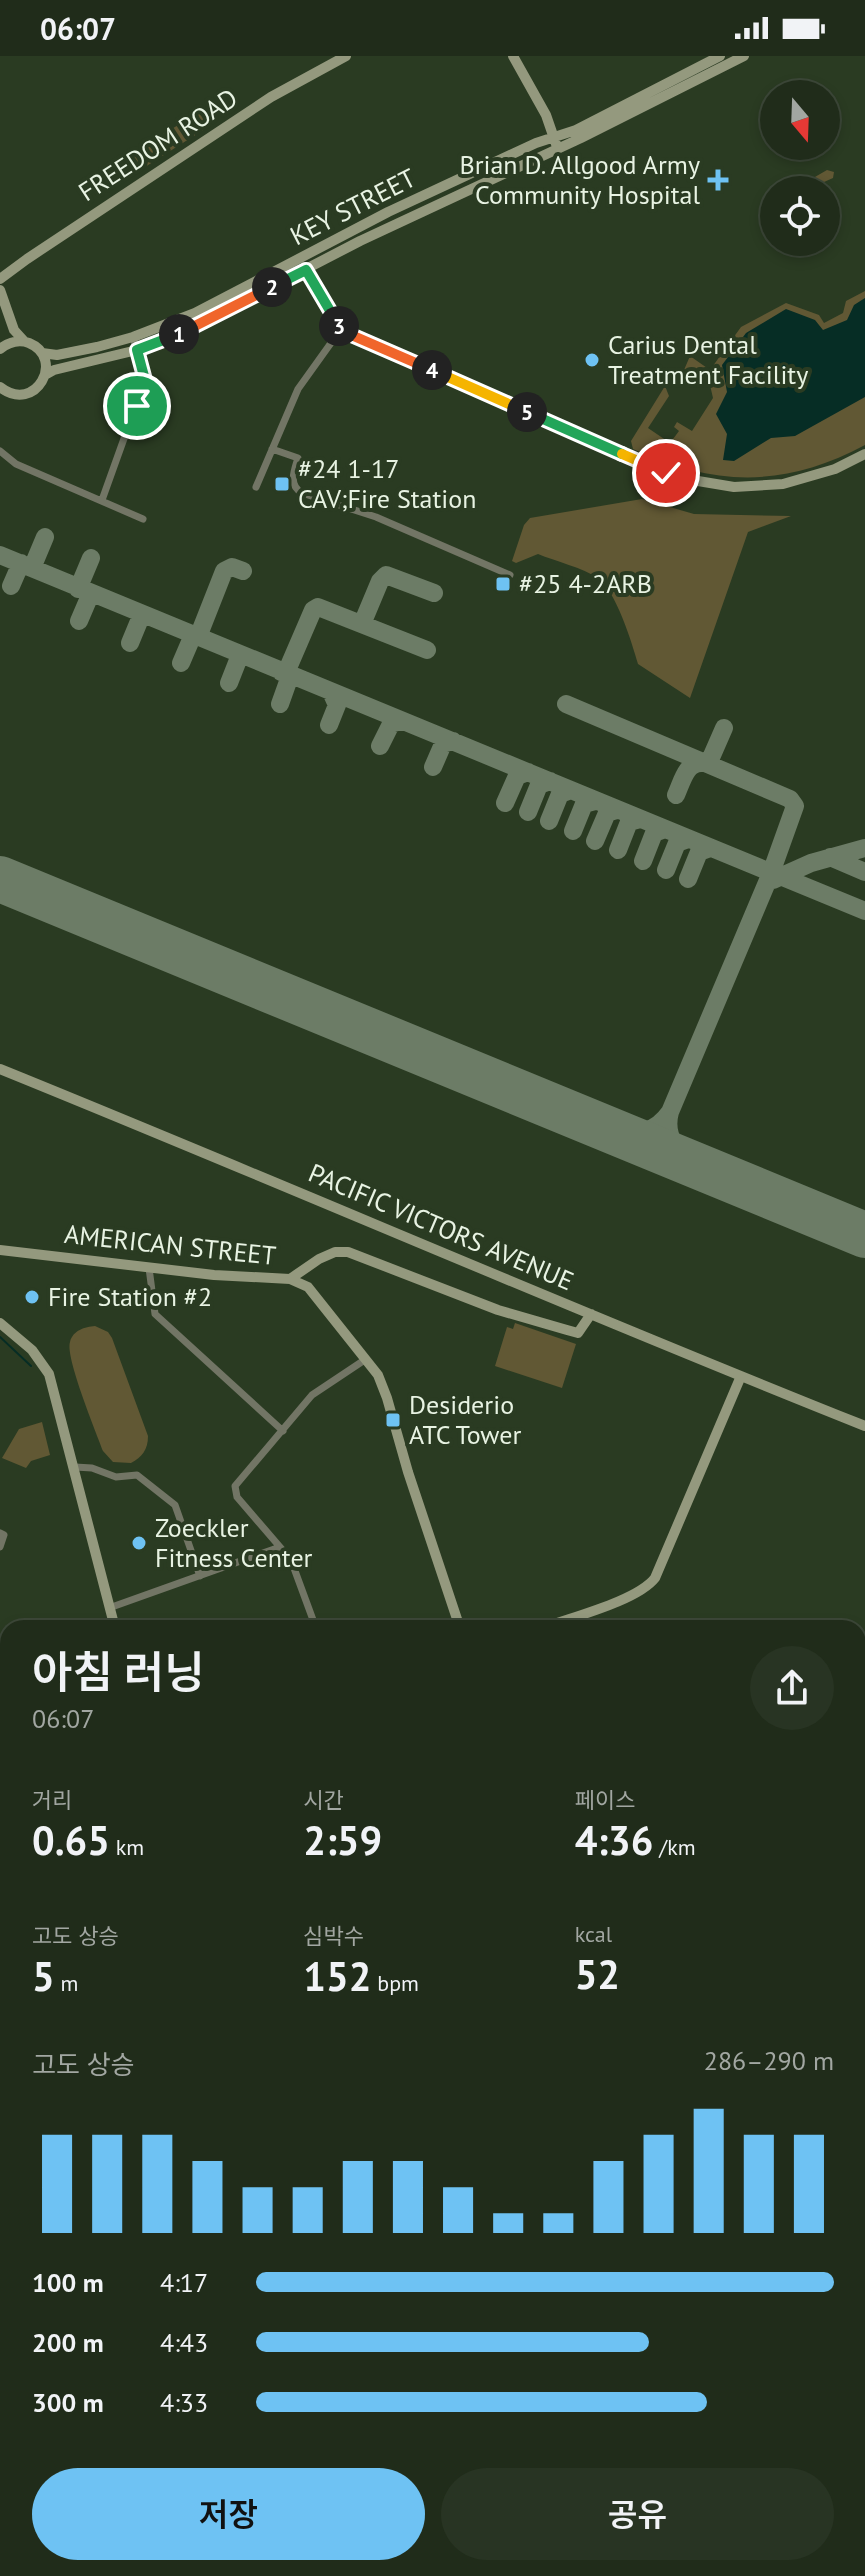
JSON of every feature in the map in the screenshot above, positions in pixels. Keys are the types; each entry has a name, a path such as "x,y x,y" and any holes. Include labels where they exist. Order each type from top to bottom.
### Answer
{"main road":[{"name":"FREEDOM ROAD","path":"0,279 271,97 346,56"},
{"path":"513,56 546,115 556,142"},
{"name":"KEY STREET","path":"0,387 11,393 25,394 54,370 137,350 200,324 720,56"},
{"name":"KEY STREET","path":"703,66 744,56"},
{"name":"KEY STREET","path":"42,353 57,355 133,337 195,313 388,212 556,142"},
{"path":"300,258 341,329 637,462 682,478 734,487 783,484 835,469 865,454"},
{"path":"0,290 14,330 42,353 46,362 45,375"},
{"path":"4,346 14,330"},
{"path":"4,346 24,341"},
{"name":"PACIFIC VICTORS AVENUE","path":"0,1069 865,1426"},
{"name":"AMERICAN STREET","path":"0,1250 149,1268 290,1279 319,1259 335,1252 348,1252 498,1310 578,1333 591,1314"},
{"path":"290,1279 308,1287 378,1375 457,1620"},
{"path":"0,1323 32,1350 49,1374 113,1620"},
{"path":"564,1620 642,1591 655,1578 741,1376"}],"street":[{"path":"256,487 298,389 341,329"},
{"path":"102,500 145,380 133,337"},
{"path":"272,449 298,458 293,483 295,490 376,517 510,575"},
{"path":"0,451 16,464 143,519"},
{"path":"149,1268 155,1314 283,1431"},
{"path":"313,1620 291,1560 237,1497 235,1486 312,1395 366,1359"},
{"path":"75,1467 92,1468 116,1477 137,1475 155,1487 175,1505 200,1576"},
{"path":"0,1533 4,1535 0,1547"},
{"path":"109,1608 280,1547"}],"shaded area":[{"path":"225,98 211,125 123,181 111,164"},
{"path":"827,170 834,172 833,176 817,176"},
{"path":"865,291 865,445 806,469 749,477 721,476 692,470 633,449 631,441 665,386 669,396 648,428 670,443 679,431 674,427 677,422 692,431 713,398 710,385 684,370 690,356 710,370 741,327 786,303 819,315 824,323 843,313 846,301"},
{"path":"642,499 694,514 791,516 748,532 690,698 638,664 617,605 598,578 538,554 516,563 512,561 524,525 530,518"},
{"path":"515,1323 576,1344 562,1388 495,1366 507,1327 513,1329"},
{"path":"95,1326 108,1332 112,1338 148,1436 144,1452 131,1463 113,1462 103,1451 72,1363 72,1338 80,1330"},
{"path":"42,1422 50,1455 31,1461 26,1468 2,1458 19,1429"}],"water":[{"path":"865,298 865,397 795,436 771,438 734,461 723,460 727,434 716,414 727,392 722,365 746,333 786,309 815,320 823,330 847,320 854,305"}],"waterway":[{"path":"0,1337 31,1366"}],"taxiway":[{"path":"32,568 45,537"},
{"path":"0,555 865,911"},
{"path":"78,589 91,558"},
{"path":"11,586 21,563"},
{"path":"198,637 224,571 232,567 243,571"},
{"path":"362,624 380,581 386,575 434,593"},
{"path":"79,621 91,593"},
{"path":"281,672 288,668 313,610 318,607 427,650"},
{"path":"130,643 142,614"},
{"path":"181,663 193,635"},
{"path":"229,683 240,655"},
{"path":"280,704 290,676"},
{"path":"329,725 337,705 332,694"},
{"path":"566,704 790,799 795,806 771,873 670,1112"},
{"path":"380,746 391,724 401,721"},
{"path":"700,762 710,760 724,728"},
{"path":"433,767 443,744 453,741"},
{"path":"676,795 688,769 702,763"},
{"path":"505,803 517,776 528,772"},
{"path":"528,812 539,785 550,781"},
{"path":"549,821 560,794 571,790"},
{"path":"573,831 584,804 595,801"},
{"path":"595,841 607,813 617,810"},
{"path":"618,850 629,822 640,819"},
{"path":"643,861 654,833 665,829"},
{"path":"666,870 677,843 688,839"},
{"path":"688,879 699,852 710,848"},
{"path":"773,880 811,863 865,848"},
{"path":"830,857 865,872"},
{"path":"614,1131 646,1131 659,1124 670,1112 669,1130 674,1144 699,1166"}],"runway":[{"path":"0,879 865,1235"}],"place":[{"name":"Brian D. Allgood Army Community Hospital","path":"718,180"},
{"name":"Carius Dental Treatment Facility","path":"592,360"},
{"name":"#24 1-17 CAV;Fire Station","path":"282,484"},
{"name":"#25 4-2ARB","path":"503,584"},
{"name":"Fire Station #2","path":"32,1297"},
{"name":"Desiderio ATC Tower","path":"393,1420"},
{"name":"Zoeckler Fitness Center","path":"139,1543"}],"route":[{"path":"137,406 145,380 137,350 200,324 306,270 334,321 349,334 666,473"}]}
